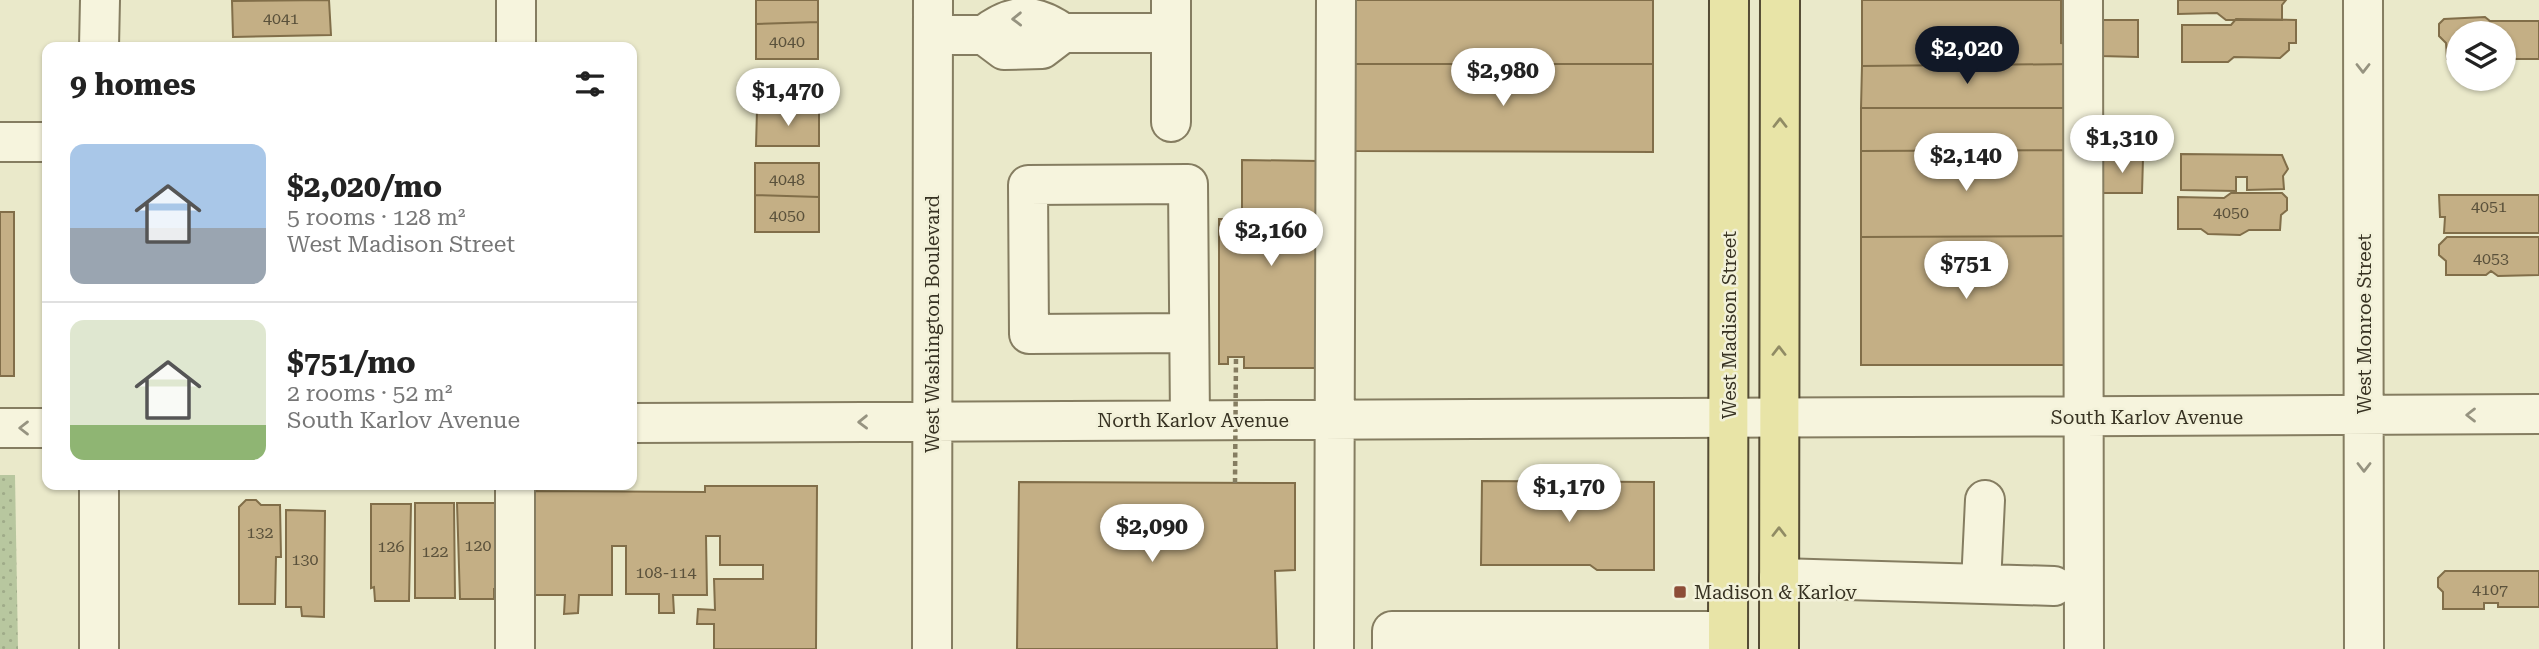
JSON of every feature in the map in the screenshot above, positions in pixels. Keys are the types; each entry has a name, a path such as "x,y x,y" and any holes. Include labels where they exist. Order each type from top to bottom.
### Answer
{"main road":[{"name":"West Madison Street","path":"1729,0 1754,419 1779,578 1779,649"},
{"name":"West Madison Street","path":"1728,640 1754,419 1780,0"}],"street":[{"path":"99,42 100,0"},
{"path":"516,0 516,42"},
{"path":"1334,649 1335,0"},
{"path":"2083,0 2084,649"},
{"name":"West Monroe Street","path":"2362,0 2364,649"},
{"path":"933,17 984,35 1004,50 1042,49 1063,33 1171,16 1171,122"},
{"name":"West Washington Boulevard","path":"932,649 933,17"},
{"path":"0,142 42,142"},
{"path":"1189,333 1029,334 1028,185 1188,184 1190,420"},
{"name":"South Karlov Avenue","path":"1754,419 2539,414"},
{"name":"North Karlov Avenue","path":"637,423 1754,419"},
{"path":"0,428 42,428"},
{"path":"99,490 99,649"},
{"path":"515,490 515,649"},
{"path":"1981,584 1985,500"},
{"path":"1779,578 2054,586"},
{"path":"1392,649 1392,631 1728,640"}],"path":[{"path":"1235,483 1236,357"}],"green space":[{"path":"0,475 15,475 18,649 0,649"}],"building":[{"path":"329,0 331,35 233,37 232,1"},
{"path":"756,0 818,0 818,22 756,24"},
{"path":"1353,0 1653,0 1653,64 1353,64"},
{"path":"1862,0 2061,0 2061,43 2071,44 2072,64 1862,66"},
{"path":"2178,0 2286,0 2282,5 2282,20 2226,20 2217,13 2178,14"},
{"path":"2485,17 2490,21 2446,21 2446,43 2439,36 2439,24 2444,19"},
{"path":"2236,19 2296,20 2296,43 2289,43 2289,50 2280,58 2234,57 2228,62 2182,62 2182,25 2231,25"},
{"path":"2101,20 2138,20 2138,57 2101,56"},
{"path":"2516,21 2539,21 2539,59 2516,59"},
{"path":"818,22 818,59 756,59 756,24"},
{"path":"1353,64 1653,64 1653,152 1353,151"},
{"path":"2072,64 2071,108 1861,108 1862,66"},
{"path":"757,76 819,77 819,110 757,110"},
{"path":"1861,108 2071,108 2071,150 1861,151"},
{"path":"757,110 819,110 819,146 756,146"},
{"path":"2071,150 2071,236 1861,237 1861,151"},
{"path":"2181,154 2282,155 2288,169 2283,176 2284,189 2247,190 2247,177 2236,177 2236,191 2181,190"},
{"path":"2102,158 2143,158 2142,193 2102,193"},
{"path":"1242,160 1318,161 1317,368 1244,368 1244,357 1228,357 1228,364 1219,364 1219,219 1242,219"},
{"path":"755,163 819,163 819,197 755,195"},
{"path":"2231,193 2282,193 2287,198 2287,210 2281,215 2280,230 2249,230 2240,235 2208,234 2201,229 2178,229 2178,197 2224,198"},
{"path":"755,195 819,197 819,232 755,232"},
{"path":"2439,195 2539,195 2539,233 2444,233 2445,217 2440,217"},
{"path":"0,212 14,212 14,376 0,376"},
{"path":"2071,236 2070,365 1861,365 1861,237"},
{"path":"2447,237 2539,237 2539,275 2498,276 2491,271 2486,275 2446,275 2446,261 2439,255 2439,245"},
{"path":"1482,481 1654,482 1654,570 1597,570 1590,565 1481,565"},
{"path":"1019,482 1295,483 1295,570 1275,571 1277,649 1017,649"},
{"path":"705,486 817,486 816,649 714,649 714,624 697,624 698,609 715,610 714,579 763,579 763,565 720,565 720,536 706,536 707,595 673,595 674,613 659,613 659,594 626,594 626,546 612,546 612,595 579,595 578,613 564,614 565,595 533,595 533,491 705,492"},
{"path":"246,500 256,500 261,505 280,505 281,557 276,557 275,604 239,604 239,507"},
{"path":"415,503 454,503 455,598 415,598"},
{"path":"457,503 497,503 498,589 494,589 494,599 460,599"},
{"path":"371,504 411,504 409,601 375,601 374,587 371,588"},
{"path":"286,510 325,511 324,617 302,616 301,607 286,607"},
{"path":"2445,571 2539,571 2539,607 2498,607 2498,603 2484,603 2484,609 2443,609 2443,592 2438,587 2438,578"}],"place":[{"name":"Madison & Karlov","path":"1680,592"}]}
